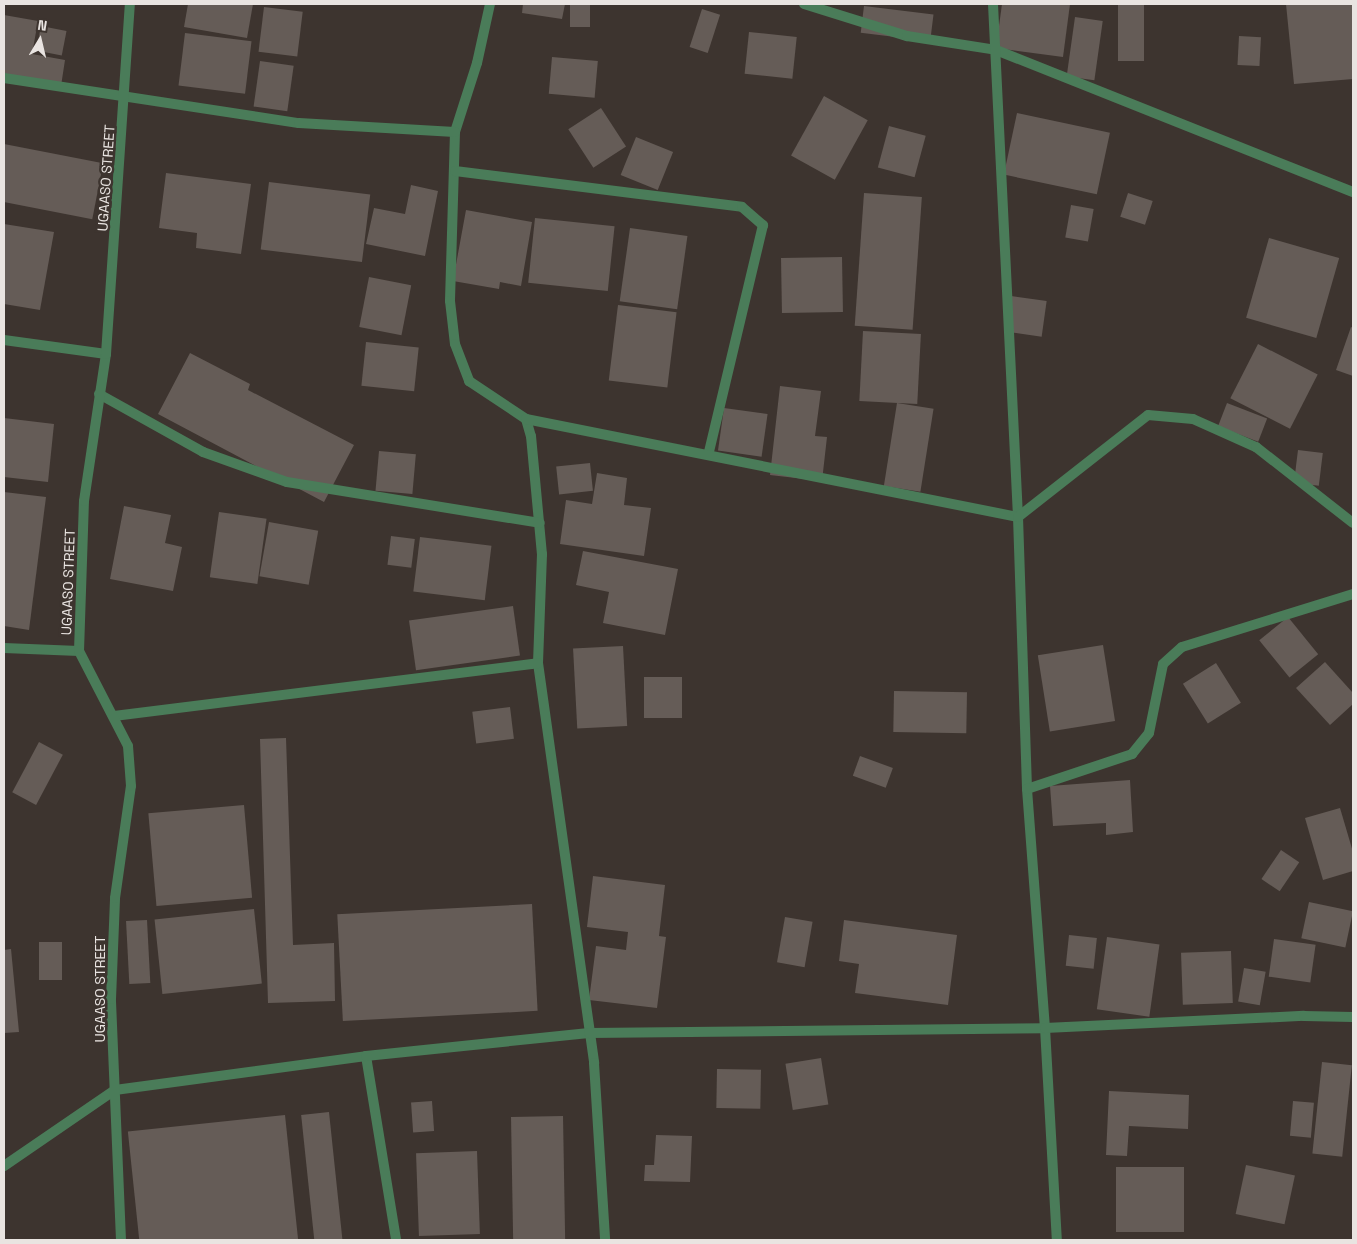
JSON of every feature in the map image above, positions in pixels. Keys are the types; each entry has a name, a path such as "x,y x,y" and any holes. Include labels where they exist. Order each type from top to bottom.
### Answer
{"street":[{"name":"UGAASO STREET","path":"121,1240 111,999 115,898 131,786 128,746 79,650 84,501 106,354 126,99 130,4"},
{"path":"490,4 477,63 455,132 455,170 449,260 455,344 469,382 526,419 1018,517 1148,415 1192,419 1256,447 1353,523"},
{"path":"804,4 907,36 996,50 1353,192"},
{"path":"993,4 1018,517 1027,789 1046,1028 1056,1240"},
{"path":"4,78 126,99 299,123 455,132"},
{"path":"455,170 742,207 764,225 708,456"},
{"path":"4,340 106,354"},
{"path":"99,394 203,452 287,482 540,523"},
{"path":"526,419 536,462 542,554 538,663 594,1063 605,1240"},
{"path":"1027,789 1132,754 1149,733 1163,664 1182,647 1353,594"},
{"path":"4,648 79,650"},
{"path":"114,716 538,663"},
{"path":"4,1166 115,1090 366,1056 589,1033 1046,1028 1304,1016 1353,1017"},
{"path":"366,1056 396,1240"}],"building":[{"path":"188,4 253,4 247,38 184,27"},
{"path":"523,4 565,4 562,19 522,13"},
{"path":"570,4 590,4 590,27 570,27"},
{"path":"1002,4 1070,4 1063,57 996,48"},
{"path":"1118,4 1144,4 1144,61 1118,61"},
{"path":"1286,4 1352,4 1353,79 1294,84"},
{"path":"864,6 933,15 930,41 861,33"},
{"path":"264,7 303,12 297,56 259,52"},
{"path":"702,9 720,15 708,53 690,47"},
{"path":"4,15 38,21 32,54 65,60 61,86 4,76"},
{"path":"1075,17 1103,21 1094,80 1067,76"},
{"path":"41,26 67,31 62,56 36,51"},
{"path":"749,32 797,37 792,79 745,74"},
{"path":"185,33 252,41 245,94 179,86"},
{"path":"1239,36 1261,37 1259,66 1237,65"},
{"path":"552,57 598,61 595,98 549,94"},
{"path":"260,61 294,66 287,111 254,107"},
{"path":"824,96 868,120 835,180 791,155"},
{"path":"601,108 626,147 593,168 568,129"},
{"path":"1017,113 1110,133 1097,194 1004,175"},
{"path":"889,126 926,136 915,177 878,168"},
{"path":"636,137 673,152 658,190 621,175"},
{"path":"4,144 103,163 92,219 4,202"},
{"path":"166,173 251,184 241,254 196,248 197,233 159,228"},
{"path":"269,182 370,194 362,262 261,249"},
{"path":"411,185 438,191 425,256 366,244 374,208 405,214"},
{"path":"864,193 922,197 913,330 855,326"},
{"path":"1128,193 1153,201 1145,225 1120,217"},
{"path":"1071,205 1094,209 1088,241 1065,237"},
{"path":"466,210 532,222 521,286 500,282 499,289 453,281"},
{"path":"535,218 615,226 608,291 528,283"},
{"path":"4,224 54,232 40,310 4,304"},
{"path":"630,228 687,236 677,309 620,301"},
{"path":"1269,238 1339,258 1316,338 1246,318"},
{"path":"842,257 843,312 782,313 781,258"},
{"path":"369,277 411,285 401,335 359,327"},
{"path":"1011,296 1047,301 1042,337 1006,332"},
{"path":"618,305 677,312 667,388 609,380"},
{"path":"1351,327 1353,328 1353,376 1336,370"},
{"path":"863,331 921,334 917,404 859,401"},
{"path":"366,342 419,348 414,391 361,386"},
{"path":"1258,344 1318,374 1290,429 1230,398"},
{"path":"190,353 250,384 248,390 354,445 324,502 158,414"},
{"path":"780,386 821,391 815,436 827,437 822,481 770,475"},
{"path":"897,403 934,409 920,492 884,486"},
{"path":"1227,403 1267,418 1258,442 1218,426"},
{"path":"724,408 768,414 762,457 718,451"},
{"path":"4,418 54,424 48,482 4,477"},
{"path":"1298,450 1323,453 1319,486 1294,483"},
{"path":"379,451 416,454 412,494 376,491"},
{"path":"590,463 593,491 559,494 556,467"},
{"path":"597,473 627,478 624,505 651,508 644,556 560,544 566,500 592,504"},
{"path":"4,492 46,497 29,630 4,626"},
{"path":"124,506 171,515 165,543 182,547 173,591 110,579"},
{"path":"219,512 267,519 257,584 210,577"},
{"path":"269,522 318,531 309,585 259,576"},
{"path":"391,536 415,539 411,568 387,565"},
{"path":"420,537 491,546 485,600 413,592"},
{"path":"583,551 678,569 665,635 603,623 609,592 576,585"},
{"path":"513,606 520,656 416,670 409,621"},
{"path":"1288,617 1318,654 1289,678 1259,640"},
{"path":"1103,645 1115,721 1050,731 1038,655"},
{"path":"623,646 627,726 577,729 573,649"},
{"path":"1325,662 1353,693 1353,704 1330,725 1296,688"},
{"path":"1216,663 1241,703 1208,724 1183,684"},
{"path":"644,677 682,677 682,718 644,718"},
{"path":"894,691 967,692 966,733 893,732"},
{"path":"510,707 514,739 476,743 472,712"},
{"path":"286,738 293,945 334,943 335,1001 268,1003 260,739"},
{"path":"39,742 63,755 36,805 12,792"},
{"path":"860,756 893,768 886,788 853,776"},
{"path":"1130,780 1133,832 1106,835 1106,823 1053,826 1050,786"},
{"path":"244,805 252,898 156,906 148,813"},
{"path":"1340,808 1353,852 1353,871 1323,880 1305,818"},
{"path":"1281,850 1299,862 1280,891 1261,879"},
{"path":"593,876 665,885 659,936 666,937 657,1008 589,1000 596,946 626,950 628,932 587,927"},
{"path":"1309,902 1353,911 1345,948 1301,938"},
{"path":"532,904 538,1011 343,1021 337,914"},
{"path":"254,909 262,984 162,994 155,919"},
{"path":"785,917 813,922 805,967 777,962"},
{"path":"147,920 150,983 129,984 126,921"},
{"path":"844,920 957,935 948,1005 855,993 859,964 839,961"},
{"path":"1069,935 1097,938 1094,969 1066,966"},
{"path":"1107,937 1159,944 1149,1017 1097,1009"},
{"path":"1274,939 1316,945 1310,982 1269,977"},
{"path":"39,942 62,942 62,980 39,980"},
{"path":"11,949 19,1032 4,1033 4,950"},
{"path":"1231,951 1233,1003 1183,1005 1181,953"},
{"path":"1244,968 1266,972 1260,1005 1238,1001"},
{"path":"821,1058 828,1104 793,1110 785,1064"},
{"path":"1322,1062 1352,1065 1342,1157 1312,1153"},
{"path":"717,1069 761,1070 760,1109 716,1108"},
{"path":"1109,1091 1189,1095 1188,1129 1129,1126 1127,1156 1106,1155"},
{"path":"432,1101 434,1131 413,1132 411,1102"},
{"path":"1293,1101 1314,1103 1311,1138 1290,1136"},
{"path":"329,1112 342,1240 314,1240 301,1115"},
{"path":"285,1115 298,1239 139,1240 128,1132"},
{"path":"563,1116 565,1240 513,1240 511,1117"},
{"path":"656,1135 692,1136 690,1182 644,1181 645,1165 654,1165"},
{"path":"477,1151 480,1234 419,1236 416,1153"},
{"path":"1246,1165 1295,1175 1285,1224 1236,1214"},
{"path":"1116,1167 1184,1167 1184,1232 1116,1232"}]}
